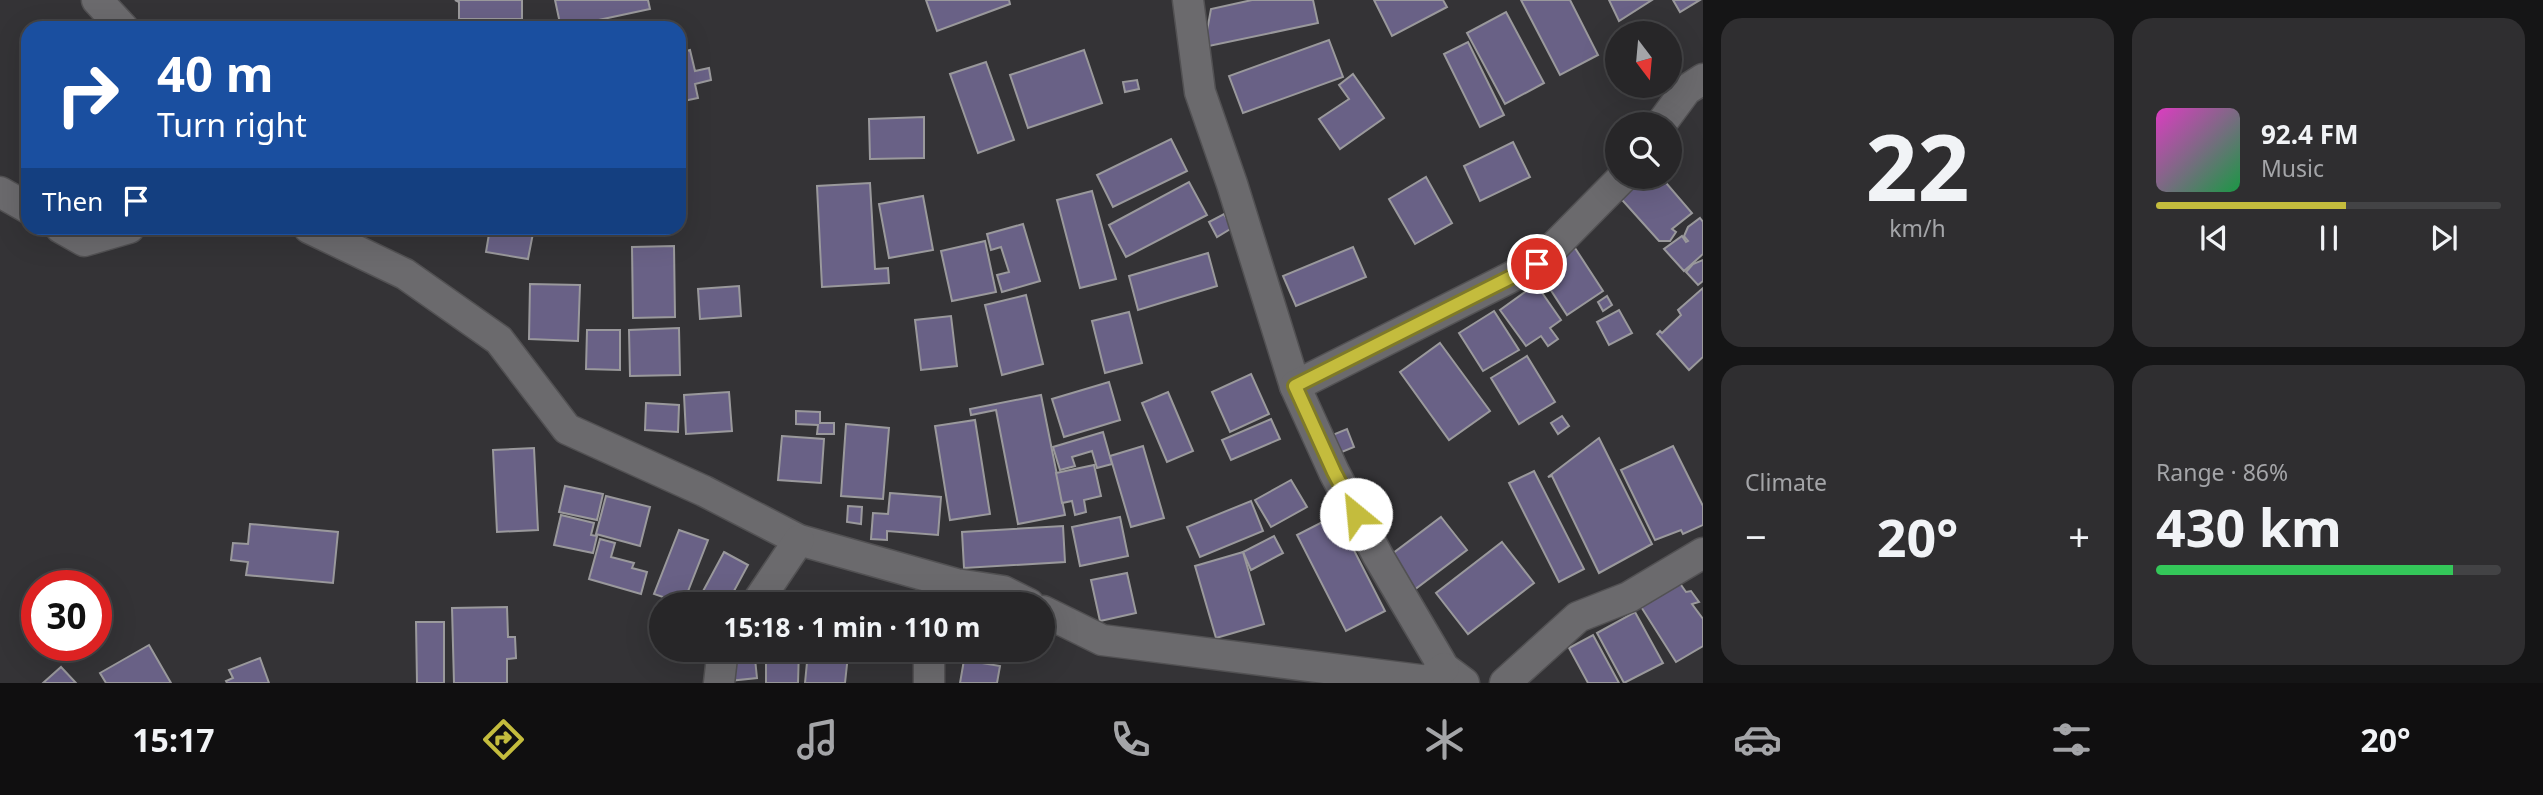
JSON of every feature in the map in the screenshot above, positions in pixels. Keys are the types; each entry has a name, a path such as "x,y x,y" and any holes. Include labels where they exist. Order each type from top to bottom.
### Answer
{"street":[{"path":"97,0 116,21"},
{"path":"1055,617 1102,640 1428,681 1454,676 1378,556 1334,472 1295,386 1232,184 1200,92 1188,0"},
{"path":"1670,112 1686,90 1703,79"},
{"path":"1295,386 1537,264 1611,189"},
{"path":"0,192 21,204"},
{"path":"73,235 84,241 105,235"},
{"path":"324,235 405,274 499,340 567,429 704,491 799,540 929,590 956,584 1005,592"},
{"path":"764,592 799,540"},
{"path":"1505,683 1578,617 1629,597 1703,553"},
{"path":"719,683 721,662"},
{"path":"929,662 929,683"}],"building":[{"path":"455,0 522,0 522,19 459,19 459,2"},
{"path":"555,0 648,0 650,9 594,21 560,21"},
{"path":"926,0 1009,0 1010,4 937,31"},
{"path":"1252,0 1313,0 1318,23 1204,47 1211,9"},
{"path":"1374,0 1443,0 1447,7 1392,36"},
{"path":"1521,0 1570,0 1598,55 1560,75"},
{"path":"1609,0 1652,0 1619,21"},
{"path":"1673,0 1700,0 1680,12"},
{"path":"1506,12 1544,83 1505,104 1467,33"},
{"path":"1329,40 1343,77 1243,113 1229,76"},
{"path":"1468,42 1504,115 1480,127 1444,54"},
{"path":"690,50 695,71 709,68 711,80 695,84 698,98 686,101 686,51"},
{"path":"1084,50 1102,103 1028,128 1010,75"},
{"path":"986,62 1014,140 978,153 950,74"},
{"path":"1353,74 1384,118 1340,149 1319,119 1349,99 1339,85"},
{"path":"1137,80 1139,89 1125,92 1123,82"},
{"path":"924,117 924,158 870,159 869,119"},
{"path":"1171,139 1187,171 1113,207 1097,175"},
{"path":"1513,142 1530,177 1480,201 1464,166"},
{"path":"1426,177 1452,223 1415,244 1389,199"},
{"path":"1189,182 1207,215 1126,257 1109,225"},
{"path":"870,183 875,269 888,268 889,283 822,287 817,186"},
{"path":"1618,189 1671,189 1692,213 1672,229 1676,232 1670,241 1659,241 1615,192"},
{"path":"1092,191 1116,279 1080,288 1057,200"},
{"path":"923,196 933,250 889,258 879,204"},
{"path":"1224,214 1232,228 1217,237 1209,222"},
{"path":"1700,218 1703,222 1703,254 1684,271 1664,249 1682,236 1688,241 1684,236 1688,227"},
{"path":"1023,224 1040,281 1002,292 997,275 1009,272 1001,247 991,250 987,234"},
{"path":"489,235 533,235 528,259 486,252"},
{"path":"985,241 996,292 952,301 941,251"},
{"path":"674,246 675,317 633,318 632,247"},
{"path":"1353,247 1366,277 1296,306 1283,276"},
{"path":"1575,248 1603,291 1567,315 1539,272"},
{"path":"1208,253 1217,286 1138,310 1129,276"},
{"path":"1703,260 1703,281 1698,285 1686,272 1693,264"},
{"path":"530,284 580,285 578,341 529,339"},
{"path":"1536,284 1561,320 1550,328 1558,339 1548,346 1541,336 1526,346 1500,310"},
{"path":"739,286 741,316 700,319 698,289"},
{"path":"1703,288 1703,357 1689,370 1657,334 1660,331 1662,333 1681,315 1678,310"},
{"path":"1026,295 1043,364 1002,375 985,305"},
{"path":"1607,296 1612,305 1603,311 1598,302"},
{"path":"1619,310 1632,333 1609,345 1597,322"},
{"path":"1494,311 1519,350 1483,371 1459,333"},
{"path":"1129,312 1142,363 1105,373 1092,321"},
{"path":"951,316 957,366 921,370 915,320"},
{"path":"679,328 680,375 630,376 629,330"},
{"path":"587,330 620,330 620,370 586,369"},
{"path":"1440,343 1490,411 1449,440 1400,372"},
{"path":"1527,356 1555,402 1519,424 1491,378"},
{"path":"1251,374 1269,414 1230,432 1212,392"},
{"path":"1109,382 1120,420 1064,437 1052,399"},
{"path":"729,392 732,431 686,434 684,395"},
{"path":"1168,392 1193,451 1167,462 1142,403"},
{"path":"1041,395 1065,515 1018,524 996,410 971,415 970,409"},
{"path":"646,403 679,405 678,432 645,430"},
{"path":"796,411 820,412 820,423 834,423 834,434 817,434 818,425 796,424"},
{"path":"1562,416 1569,426 1558,434 1551,423"},
{"path":"1271,419 1280,439 1231,460 1222,440"},
{"path":"975,420 990,514 950,520 935,426"},
{"path":"846,424 889,428 883,499 841,496"},
{"path":"1347,429 1354,447 1337,454 1330,436"},
{"path":"1103,432 1112,464 1097,468 1092,451 1072,457 1075,466 1060,470 1053,447"},
{"path":"782,436 824,439 821,483 778,480"},
{"path":"1599,438 1652,544 1599,573 1552,476 1548,477"},
{"path":"1143,446 1164,518 1131,527 1110,456"},
{"path":"1673,446 1703,506 1703,525 1683,534 1681,530 1655,540 1621,470"},
{"path":"534,448 538,530 497,532 493,450"},
{"path":"1094,465 1101,496 1084,500 1086,512 1075,515 1072,501 1062,503 1056,473"},
{"path":"1534,471 1584,569 1559,582 1509,483"},
{"path":"1291,480 1307,507 1271,527 1255,500"},
{"path":"565,486 603,494 597,520 559,512"},
{"path":"890,493 941,497 938,535 887,531 887,540 871,539 873,513 888,514"},
{"path":"606,496 650,507 640,546 596,534"},
{"path":"1251,501 1263,531 1200,557 1187,527"},
{"path":"848,506 862,507 861,524 847,522"},
{"path":"561,515 594,523 591,535 597,536 593,553 554,545"},
{"path":"1336,515 1385,611 1346,631 1297,535"},
{"path":"1120,517 1128,556 1080,566 1072,527"},
{"path":"1441,517 1467,550 1414,590 1388,557"},
{"path":"250,524 338,532 333,583 246,575 248,562 231,560 233,543 248,544"},
{"path":"1063,526 1065,562 964,568 962,532"},
{"path":"679,530 708,540 688,592 655,592"},
{"path":"1274,536 1283,553 1251,570 1243,552"},
{"path":"600,539 615,543 611,557 634,563 632,568 647,572 641,594 589,579"},
{"path":"1502,542 1534,583 1468,634 1436,593"},
{"path":"724,552 748,565 733,592 703,592"},
{"path":"1243,552 1264,624 1216,638 1195,566"},
{"path":"1127,573 1136,613 1100,621 1091,580"},
{"path":"1679,582 1686,592 1691,591 1699,602 1692,604 1703,619 1703,646 1676,662 1638,602"},
{"path":"507,607 508,637 515,637 516,658 507,659 507,683 454,683 452,608"},
{"path":"1635,612 1663,663 1624,683 1597,633"},
{"path":"416,622 444,622 444,683 417,683"},
{"path":"1593,635 1619,683 1588,683 1569,648"},
{"path":"149,645 171,683 106,683 100,673"},
{"path":"260,658 269,683 227,683 226,681 233,678 229,670"},
{"path":"717,662 755,662 757,678 719,682"},
{"path":"766,662 799,662 798,683 766,683"},
{"path":"807,662 847,662 845,683 805,683"},
{"path":"964,662 1000,666 997,683 960,683"},
{"path":"61,667 76,683 43,683"}],"route":[{"path":"1356,514 1295,386 1537,264"}]}
